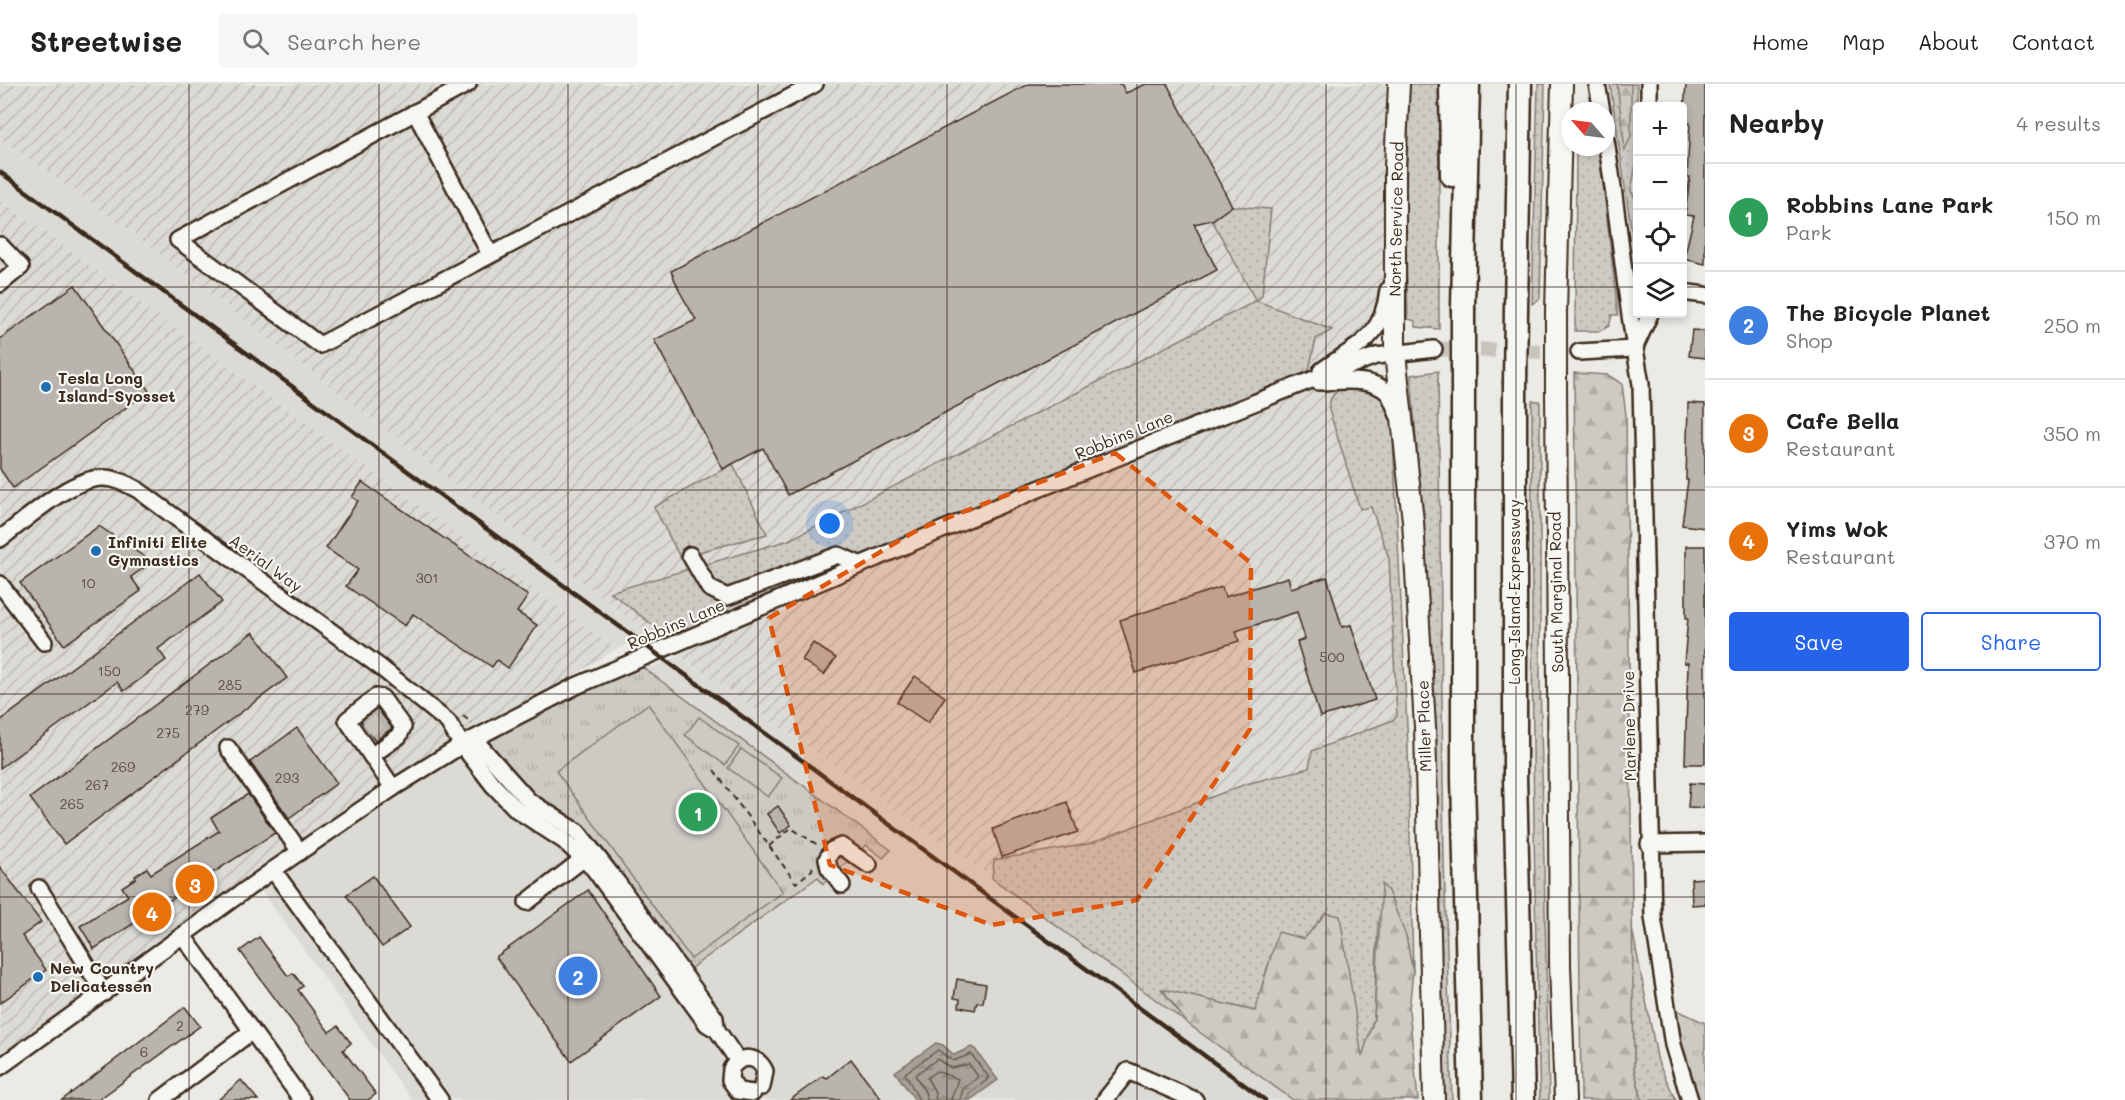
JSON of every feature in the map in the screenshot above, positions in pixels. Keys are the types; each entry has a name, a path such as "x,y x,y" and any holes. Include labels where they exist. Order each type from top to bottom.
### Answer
{"highway":[{"path":"1451,84 1453,195 1465,238"},
{"path":"1468,84 1463,308 1463,755 1471,1100"},
{"name":"Long Island Expressway","path":"1520,84 1515,384 1515,777 1523,1100"}],"main road":[{"name":"North Service Road","path":"1395,353 1395,231 1399,84"},
{"name":"South Marginal Road","path":"1562,84 1556,390 1559,894 1565,1100"},
{"name":"Miller Place","path":"1395,353 1408,469 1425,727 1434,1100"}],"street":[{"path":"468,84 178,240 320,345 815,84"},
{"path":"1597,84 1600,102"},
{"path":"1649,84 1649,102"},
{"path":"415,112 490,254"},
{"name":"Marlene Drive","path":"1609,156 1631,275 1634,349 1641,384 1649,844 1653,917 1673,1044 1690,1100"},
{"path":"1306,382 1371,336 1379,326 1386,307 1395,231"},
{"path":"0,245 21,267 0,284"},
{"path":"1687,293 1705,295"},
{"path":"1579,352 1634,349 1648,318"},
{"name":"Robbins Lane","path":"0,1067 273,870 393,788 468,742 576,686 1036,490 1306,382 1376,357 1434,349"},
{"path":"1306,382 1362,382 1378,386 1389,394 1398,415 1408,469"},
{"name":"Aerial Way","path":"0,539 84,481 103,478 121,481 138,490 397,681 448,722 468,742"},
{"path":"690,555 709,588 727,597 838,555 861,565"},
{"path":"0,584 44,642"},
{"path":"382,698 397,681"},
{"path":"382,698 376,697 347,720 363,734 371,756 393,788"},
{"path":"371,756 399,736 403,727 390,713 382,698"},
{"path":"468,742 494,785 517,810 564,841 594,869 707,1024 717,1030"},
{"path":"468,742 529,801 578,832 715,1018 717,1030 738,1061"},
{"path":"228,748 300,852"},
{"path":"1649,844 1705,843"},
{"path":"842,885 828,862 832,850 841,846 869,865"},
{"path":"527,902 583,859"},
{"path":"273,870 440,1100"},
{"path":"39,888 104,993"},
{"path":"183,936 302,1100"},
{"path":"160,1100 251,1032"},
{"path":"749,1058 759,1062 765,1071 757,1090 738,1091 732,1084 731,1069 738,1061 749,1058"},
{"path":"1105,1100 1128,1071 1195,1100"}],"path":[{"path":"714,770 769,846 796,883 813,870 811,863 818,844 791,828 769,846"},
{"path":"811,863 828,862"}],"highlighted area":[{"path":"1115,453 1251,563 1250,729 1137,900 992,925 830,865 769,618 919,529"}],"shaded area":[{"path":"0,84 1405,84 1395,267 1368,340 1291,389 1354,387 1386,404 1407,723 1309,768 1246,784 1088,844 994,860 992,878 667,647 1252,403 652,636 122,225 0,138"},
{"path":"0,138 122,225 652,636 616,649 0,200"},
{"path":"0,200 616,649 428,767 0,1067"},
{"path":"679,656 992,878 1292,1100 412,1100 256,883 397,787 641,659 652,667"}],"green space":[{"path":"1410,84 1439,84 1439,329 1416,327 1415,321 1408,319 1405,218"},
{"path":"1538,84 1545,84 1540,298 1532,304"},
{"path":"1610,84 1637,84 1637,102 1633,102 1631,191 1633,194 1633,242 1615,118 1615,102 1613,102"},
{"path":"1617,84 1631,84 1631,136 1625,150"},
{"path":"1576,156 1600,156 1618,315 1612,315 1609,326 1600,331 1575,331"},
{"path":"1232,206 1271,209 1262,295 1257,301 1332,330 1316,339 1306,382 676,643 610,592 789,540 1256,301 1212,220"},
{"path":"1438,371 1444,861 1452,1100 1443,1100 1433,762 1420,488 1411,375"},
{"path":"1574,373 1608,375 1622,384 1626,415 1634,1069 1642,1100 1581,1100"},
{"path":"1343,387 1368,387 1388,401 1392,418 1408,746 1413,972 1406,936 1378,923 1374,1019 1362,1059 1326,913 1304,939 1268,965 1255,1011 1162,990 1187,1023 992,878 994,860 1088,844 1246,784 1309,768 1312,751 1393,720 1397,716 1389,558 1371,507 1360,509 1329,410 1332,396"},
{"path":"1532,401 1540,401 1540,676 1549,1100 1540,1100 1533,750"},
{"path":"733,464 767,534 680,557 654,507"},
{"path":"634,661 891,850 883,858 866,845 823,884 818,877 687,971 583,830 530,795 482,735"},
{"path":"648,704 783,892 691,959 556,771"},
{"path":"699,717 739,746 725,765 685,735"},
{"path":"741,749 782,778 768,797 728,768"},
{"path":"1382,884 1388,891 1406,936 1413,972 1409,1010 1418,1100 1293,1100 1187,1023 1162,989 1255,1011 1278,932 1304,939 1326,913 1340,916 1362,1057 1374,1019"},
{"path":"1630,918 1658,1062 1676,1100 1642,1100 1634,1069"},
{"path":"1666,1005 1705,1023 1705,1100 1690,1100"}],"water":[{"path":"936,1043 943,1045 954,1055 971,1047 975,1049 998,1080 970,1100 915,1100 895,1072"}],"building":[{"path":"1028,84 1121,84 1126,93 1146,84 1167,84 1232,206 1212,220 1194,224 1217,270 788,495 763,448 723,469 654,340 696,320 671,271"},
{"path":"1686,84 1705,84 1705,264 1687,260 1687,246 1694,216 1687,215 1690,123 1687,123 1687,102 1685,102"},
{"path":"75,285 149,391 13,488 0,469 0,339"},
{"path":"1692,330 1705,331 1705,358 1689,356"},
{"path":"1688,403 1705,404 1705,528 1682,525 1688,480 1686,480"},
{"path":"362,482 528,596 517,612 537,625 508,668 497,660 492,667 413,614 405,626 346,586 358,570 326,548 358,501 352,497"},
{"path":"99,526 152,562 131,577 141,591 64,645 20,583"},
{"path":"1686,546 1705,546 1705,764 1685,764 1688,663 1684,663 1688,618 1686,618"},
{"path":"200,573 222,602 158,649 166,660 124,691 117,682 0,768 0,721"},
{"path":"1288,577 1291,588 1327,577 1342,627 1351,625 1375,700 1320,717 1297,642 1305,639 1297,612 1236,631 1239,641 1136,673 1120,620 1222,587 1225,597"},
{"path":"253,632 287,678 64,844 30,798"},
{"path":"813,643 836,658 824,675 802,660"},
{"path":"915,676 945,697 928,723 897,702"},
{"path":"377,708 392,728 375,741 361,721"},
{"path":"297,728 337,783 289,818 250,762"},
{"path":"1690,783 1705,784 1705,808 1688,807"},
{"path":"248,794 275,833 94,949 80,926 128,896 122,887 136,878 135,876 147,868 151,874 219,831 211,818"},
{"path":"1067,802 1078,832 1002,857 993,829"},
{"path":"778,806 791,825 780,833 767,814"},
{"path":"0,867 41,922 22,936 46,970 0,1003"},
{"path":"373,876 410,927 382,947 346,895"},
{"path":"1705,878 1705,904 1692,905 1691,879"},
{"path":"588,890 661,996 571,1061 496,957"},
{"path":"259,937 288,976 293,973 303,986 298,990 329,1032 338,1026 351,1043 343,1050 376,1094 368,1100 350,1100 240,951"},
{"path":"957,979 986,984 983,1003 977,1002 975,1010 959,1007 960,999 954,998"},
{"path":"185,1007 200,1026 98,1100 62,1100"},
{"path":"851,1059 882,1100 790,1100 823,1076 827,1078"},
{"path":"241,1080 258,1100 218,1100"}],"tunnel":[{"path":"1434,349 1579,352"},
{"path":"367,730 389,714"}],"railway":[{"path":"0,172 1265,1100"}],"place":[{"name":"Tesla Long Island-Syosset","path":"46,387"},
{"name":"Infiniti Elite Gymnastics","path":"96,551"},
{"name":"Robbins Lane Park","path":"698,812"},
{"name":"Cafe Bella","path":"195,884"},
{"name":"Yims Wok","path":"152,912"},
{"name":"The Bicycle Planet","path":"578,976"},
{"name":"New Country Delicatessen","path":"38,977"}]}
